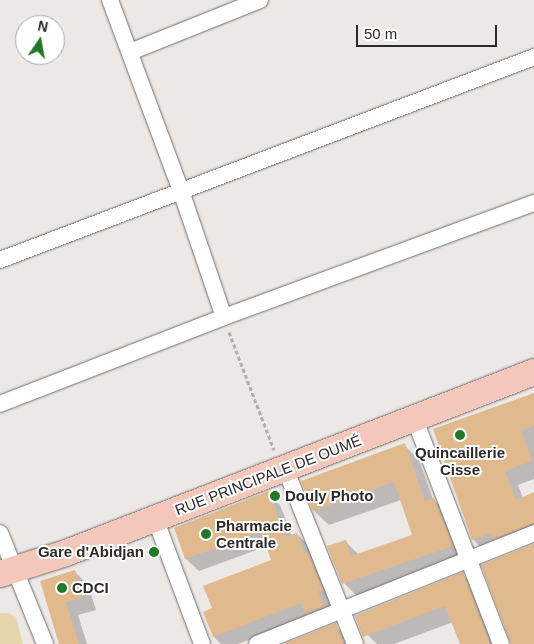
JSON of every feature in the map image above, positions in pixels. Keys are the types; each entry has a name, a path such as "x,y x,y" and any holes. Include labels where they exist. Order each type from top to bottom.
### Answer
{"main road":[{"name":"RUE PRINCIPALE DE OUMÉ","path":"8,572 66,552 414,420 534,372"}],"street":[{"path":"110,0 181,191 224,317"},
{"path":"130,52 260,0"},
{"path":"0,260 534,57"},
{"path":"0,404 224,317 534,203"},
{"path":"414,420 500,644"},
{"path":"285,468 355,644"},
{"path":"156,518 202,644"},
{"path":"0,532 8,572 45,644"},
{"path":"257,644 467,558 534,533"}],"path":[{"path":"224,317 271,440"}],"shaded area":[{"path":"0,613 8,613 16,617 23,644 0,644"}],"building":[{"path":"534,393 534,426 521,430 532,461 505,471 516,500 534,492 534,523 493,539 491,533 472,540 433,429"},
{"path":"405,443 425,501 434,498 453,546 342,584 327,546 346,540 351,556 412,535 394,482 313,511 301,481"},
{"path":"269,491 285,537 297,533 304,553 308,552 323,590 318,591 324,606 305,614 301,603 213,637 203,612 212,608 203,586 271,560 261,532 185,559 174,528"},
{"path":"534,544 534,644 511,644 481,565"},
{"path":"75,570 83,597 66,602 79,644 59,644 40,581"},
{"path":"463,572 490,644 460,644 445,606 363,637 355,616"},
{"path":"336,623 344,644 284,644"}],"place":[{"name":"Quincaillerie Cisse","path":"460,435"},
{"name":"Douly Photo","path":"275,496"},
{"name":"Pharmacie Centrale","path":"206,534"},
{"name":"Gare d'Abidjan","path":"154,552"},
{"name":"CDCI","path":"62,588"}]}
